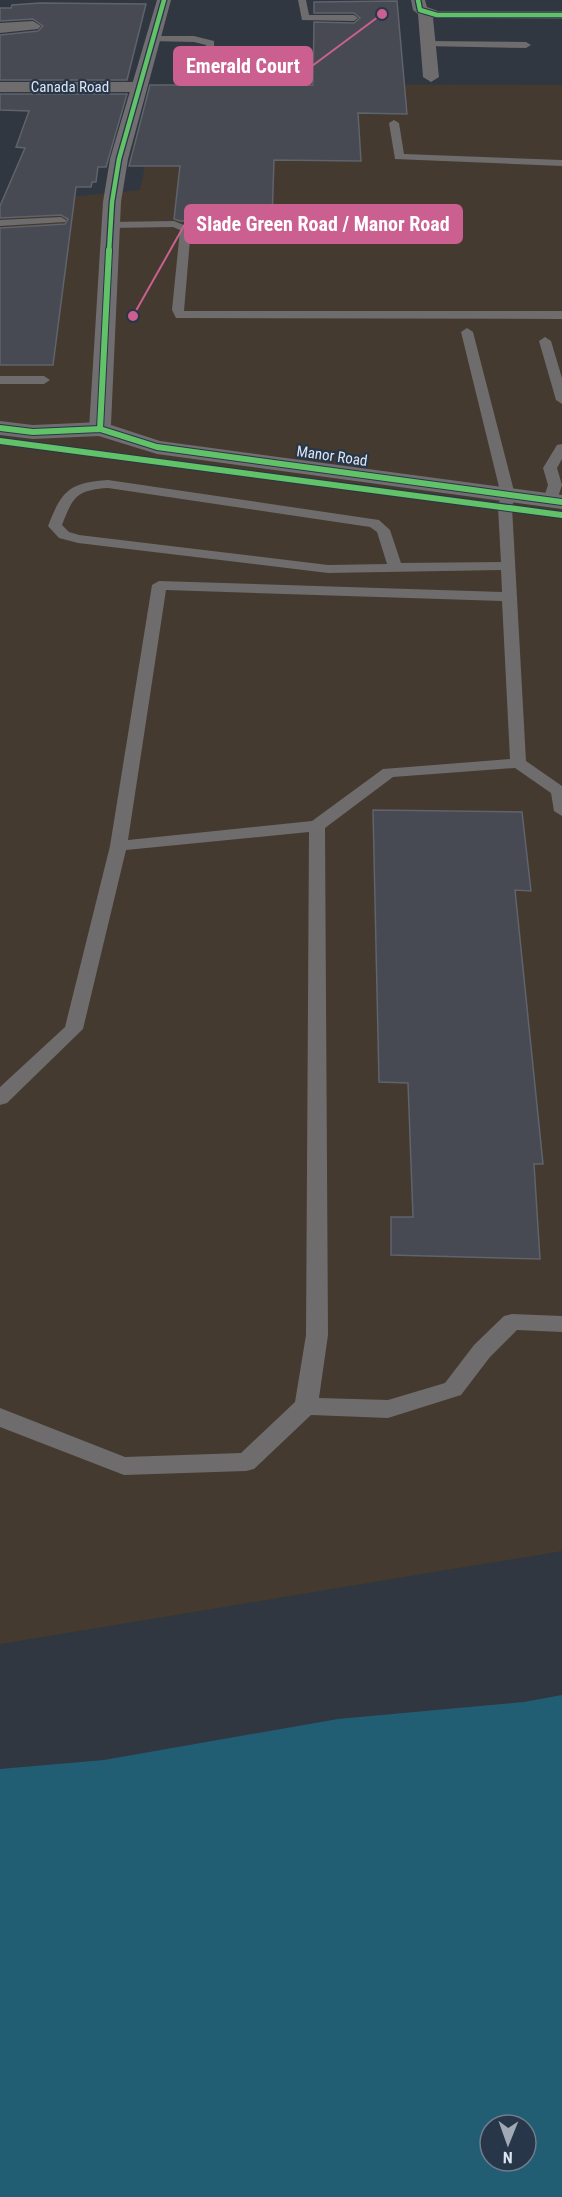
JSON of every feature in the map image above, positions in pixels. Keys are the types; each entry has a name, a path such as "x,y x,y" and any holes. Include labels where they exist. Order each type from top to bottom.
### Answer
{"street":[{"path":"100,429 110,225 119,159 164,0"},
{"path":"418,0 420,10 429,13 562,15"},
{"path":"429,13 425,15 431,77"},
{"path":"0,28 33,26"},
{"name":"Canada Road","path":"0,87 139,87"},
{"name":"Manor Road","path":"0,428 33,432 100,429 157,447 556,501"}],"lane":[{"path":"302,0 305,18 354,18"},
{"path":"152,39 194,39 211,43 210,78"},
{"path":"428,44 526,45"},
{"path":"394,123 399,158 562,163"},
{"path":"0,223 61,220"},
{"path":"110,225 174,224 186,228 178,310 180,315 562,315"},
{"path":"467,332 508,495 505,507 518,763"},
{"path":"545,341 562,400"},
{"path":"0,380 44,380"},
{"path":"556,501 555,485 550,468 562,448"},
{"path":"394,566 382,530 374,523 108,484 86,485 74,489 68,495 55,526 64,535 78,540 328,569 394,566 509,566"},
{"path":"0,1098 74,1029 119,846 159,585 511,597"},
{"path":"119,846 317,826 389,772 518,763 559,791 562,811"},
{"path":"0,1417 124,1466 246,1462 306,1406 318,1335 317,826"},
{"path":"306,1406 388,1409 453,1389 482,1351 512,1322 562,1324"}],"shaded area":[{"path":"162,84 562,85 562,1551 0,1644 0,204 140,190"}],"water":[{"path":"562,1695 562,2197 0,2197 0,1769 104,1760 338,1719 524,1702"}],"building":[{"path":"397,1 407,114 358,113 361,161 274,160 272,221 180,221 174,219 180,166 129,166 150,85 313,85 314,22 354,23 360,18 354,13 314,13 314,2"},
{"path":"40,3 146,4 127,80 0,80 0,35 38,31 43,26 33,19 0,21 0,8"},
{"path":"0,94 127,94 106,167 98,167 96,182 92,182 91,187 76,187 53,365 0,365 0,228 65,224 68,219 61,215 0,218 0,206 25,148 16,147 29,111 0,110"},
{"path":"373,810 522,812 531,891 515,890 543,1164 534,1164 540,1259 391,1255 391,1217 413,1217 408,1083 379,1082"}],"cycle path":[{"path":"100,429 112,202 119,159 164,0"},
{"path":"418,0 420,10 437,15 562,15"},
{"path":"0,428 33,432 100,429 157,447 562,502"},
{"path":"0,441 562,515"}],"place":[{"name":"Emerald Court","path":"382,14"},
{"name":"Slade Green Road / Manor Road","path":"133,316"}]}
